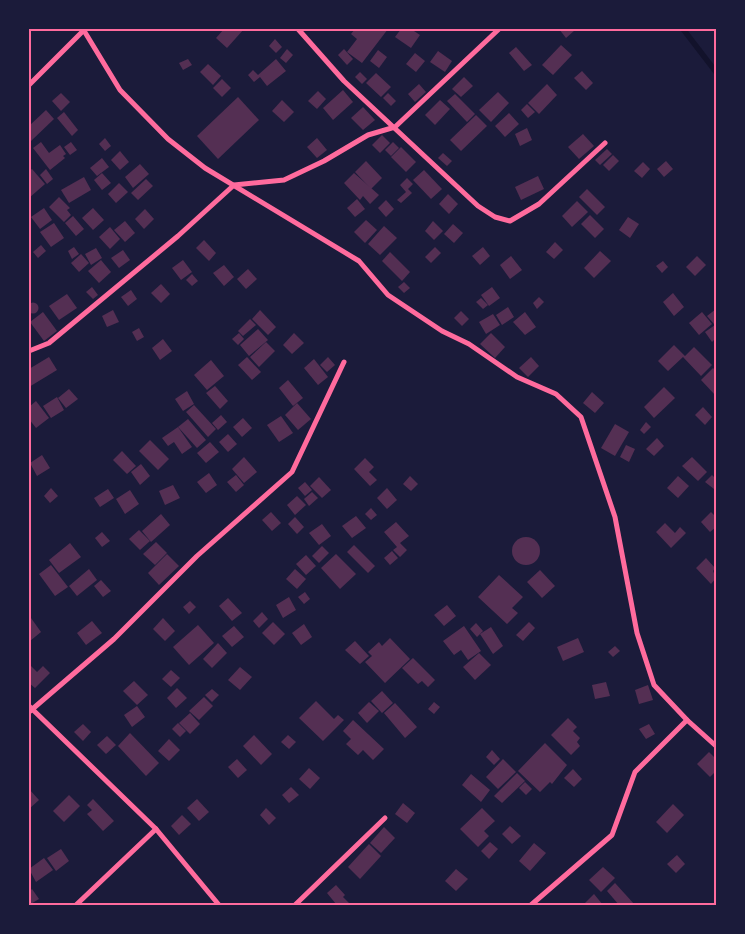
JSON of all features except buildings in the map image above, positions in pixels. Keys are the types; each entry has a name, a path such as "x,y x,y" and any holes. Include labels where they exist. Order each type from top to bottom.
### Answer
{"street":[{"path":"29,85 84,29 120,90 168,139 205,168 359,261 388,296 442,331 469,344 517,378 556,394 581,417 616,517 637,633 654,685 686,720 716,746"},
{"path":"298,29 344,81 395,126 478,206 495,218 510,221 539,204 605,143"},
{"path":"29,351 49,343 178,236 234,185 284,180 324,161 368,136 395,126 500,29"},
{"path":"219,905 156,828 30,709 114,639 197,556 292,472 344,362"},
{"path":"531,905 612,835 635,772 686,720"},
{"path":"295,905 386,818"},
{"path":"76,905 156,828"}],"waterway":[{"path":"683,29 716,72"}]}
